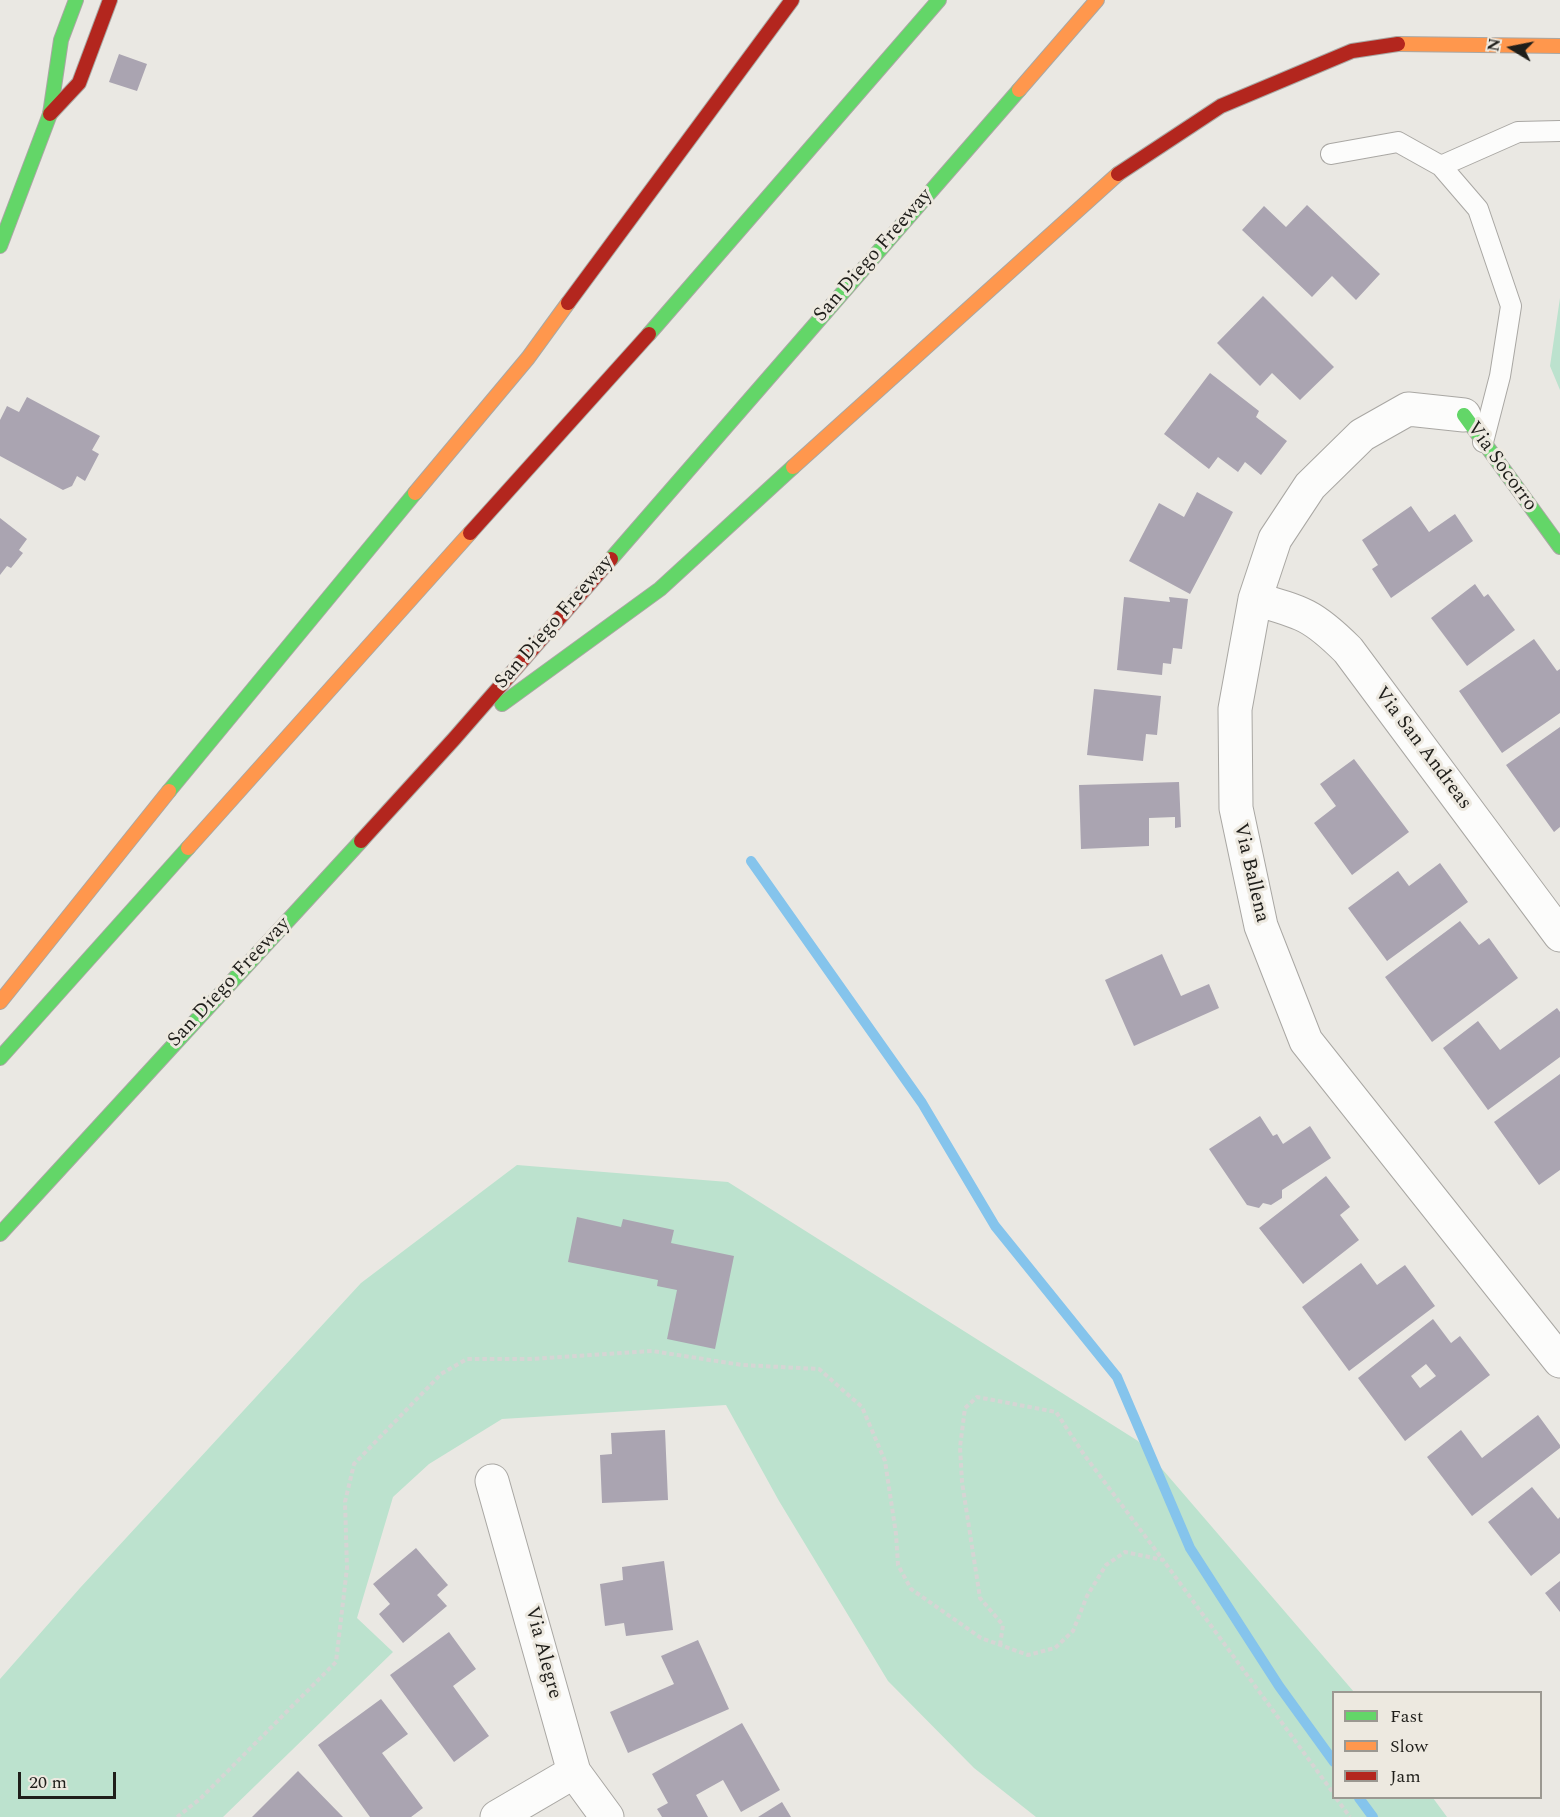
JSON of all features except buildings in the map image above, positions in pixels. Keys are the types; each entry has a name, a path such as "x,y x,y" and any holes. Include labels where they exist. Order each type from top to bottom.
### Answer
{"main road":[{"path":"0,246 50,114 61,40 76,0"},
{"path":"50,114 79,83 110,0"},
{"path":"0,1002 205,745 528,358 792,0"},
{"path":"0,1058 711,264 938,0"},
{"name":"San Diego Freeway","path":"0,1233 454,739 1097,0"},
{"path":"454,739 660,589 1110,179 1221,106 1352,51 1410,42 1560,46"},
{"name":"Via Socorro","path":"1464,416 1560,547"}],"street":[{"name":"Via Ballena","path":"1464,416 1408,409 1362,435 1310,486 1275,539 1255,599 1235,709 1236,808 1261,926 1306,1041 1560,1361"},
{"name":"Via San Andreas","path":"1255,599 1303,612 1327,629 1348,650 1560,935"},
{"name":"Via Alegre","path":"492,1481 574,1773 607,1817"},
{"path":"497,1817 574,1773"}],"lane":[{"path":"1441,166 1518,132 1560,131"},
{"path":"1331,154 1398,142 1441,166 1478,209 1511,306 1500,376 1483,442"}],"path":[{"path":"177,1817 200,1799 336,1662 347,1568 345,1502 354,1464 441,1374 467,1359 531,1359 652,1351 742,1365 819,1369 862,1407 885,1461 896,1534 898,1565 911,1589 981,1638 1028,1655 1055,1648 1072,1630 1087,1596 1106,1565 1125,1552 1163,1560"},
{"path":"1000,1646 1003,1625 980,1598 962,1482 960,1447 965,1408 977,1397 1056,1412 1085,1456 1332,1792"},
{"path":"1337,1799 1350,1817"}],"green space":[{"path":"1560,298 1560,390 1550,366"},
{"path":"517,1165 728,1182 1138,1441 1353,1691 1332,1691 1332,1799 1434,1799 1447,1817 1036,1817 974,1768 888,1681 779,1501 726,1405 502,1419 429,1464 393,1497 357,1618 393,1652 223,1817 0,1817 0,1679 80,1588 361,1283"}],"waterway":[{"path":"751,861 922,1103 995,1226 1117,1377 1190,1548 1279,1686 1332,1759"},
{"path":"1360,1799 1373,1817"}],"traffic: fast":[{"path":"0,246 50,114 61,40 76,0"},
{"path":"649,334 939,0"},
{"path":"611,559 1019,90"},
{"path":"1464,415 1560,547"},
{"path":"502,704 660,589 793,467"},
{"path":"169,791 415,493"},
{"path":"0,1234 361,841"},
{"path":"0,1058 188,848"}],"traffic: slow":[{"path":"1019,90 1097,0"},
{"path":"1398,44 1560,46"},
{"path":"793,467 1118,174"},
{"path":"415,493 528,358 568,303"},
{"path":"188,848 470,533"},
{"path":"0,1002 169,791"}],"traffic: jam":[{"path":"50,114 79,83 110,0"},
{"path":"568,303 792,0"},
{"path":"1118,174 1221,106 1352,51 1398,44"},
{"path":"470,533 649,334"},
{"path":"361,841 454,739 611,559"}]}
